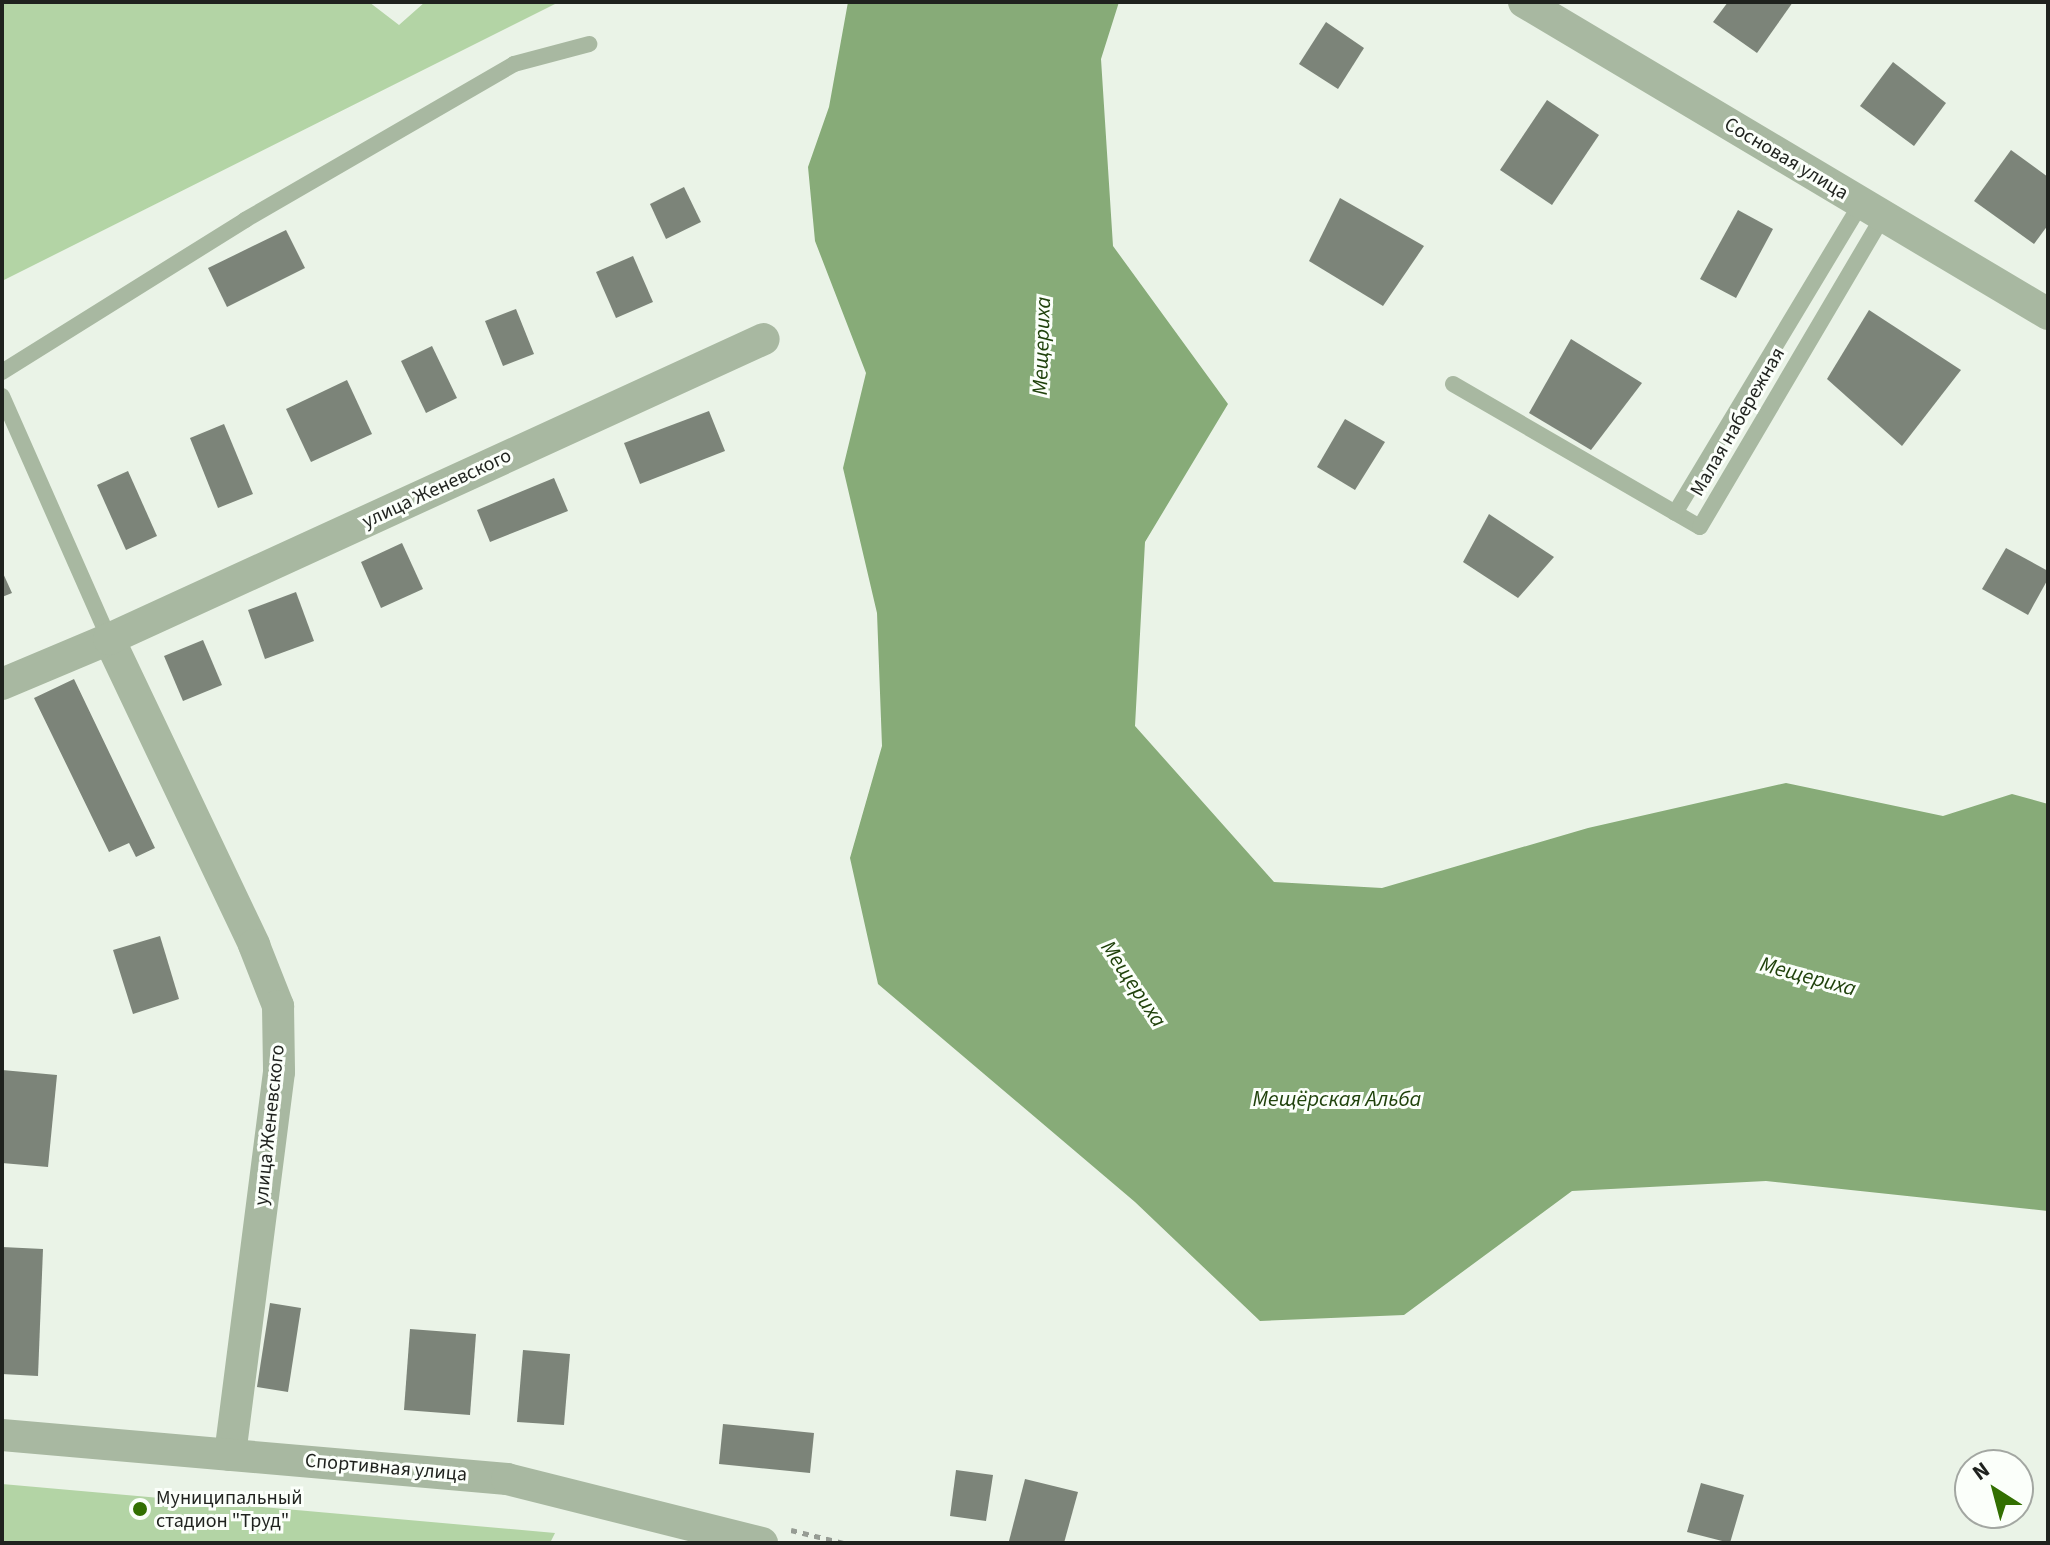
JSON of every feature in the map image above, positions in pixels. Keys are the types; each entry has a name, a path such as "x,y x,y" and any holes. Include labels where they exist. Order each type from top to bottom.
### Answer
{"street":[{"name":"Сосновая улица","path":"1524,2 2048,314"},
{"name":"улица Женевского","path":"2,684 109,639 764,339"},
{"name":"улица Женевского","path":"109,639 254,945 278,1006 279,1072 230,1455"},
{"name":"Спортивная улица","path":"2,1435 507,1479 762,1543"}],"lane":[{"path":"2,372 245,220 514,64 589,44"},
{"path":"1675,513 1872,210"},
{"name":"Малая набережная","path":"1453,384 1700,527 1872,210"},
{"path":"2,396 109,639"}],"shaded area":[{"path":"2,2 369,2 399,25 425,2 559,2 2,281"},
{"name":"Муниципальный стадион \"Труд\"","path":"2,1484 555,1533 550,1543 2,1543"}],"water":[{"name":"Мещёрская Альба","path":"848,2 1119,2 1101,59 1113,246 1228,404 1145,542 1135,726 1274,882 1382,888 1588,828 1786,783 1943,816 2012,794 2048,804 2048,1211 1766,1181 1572,1191 1404,1315 1260,1321 1135,1202 878,984 850,858 882,746 877,613 843,468 866,373 815,241 808,167 829,107"}],"building":[{"path":"1728,2 1793,2 1757,53 1713,22"},
{"path":"1326,22 1364,48 1338,89 1299,64"},
{"path":"1893,62 1946,103 1914,146 1860,106"},
{"path":"1547,100 1599,135 1552,205 1500,170"},
{"path":"2011,150 2048,177 2048,225 2034,244 1974,201"},
{"path":"684,187 701,222 666,239 650,204"},
{"path":"1340,198 1424,246 1383,306 1309,261"},
{"path":"1738,210 1773,229 1736,298 1700,279"},
{"path":"286,230 305,268 227,307 208,268"},
{"path":"633,256 653,302 616,318 596,272"},
{"path":"516,309 534,354 503,366 485,321"},
{"path":"1869,310 1961,370 1902,446 1827,379"},
{"path":"1571,339 1642,383 1591,450 1529,413"},
{"path":"432,346 457,398 426,413 401,361"},
{"path":"347,380 372,434 311,462 286,409"},
{"path":"709,411 725,451 640,484 624,443"},
{"path":"1345,419 1385,442 1355,490 1317,467"},
{"path":"224,424 253,494 218,508 190,438"},
{"path":"128,471 157,536 126,550 97,485"},
{"path":"554,478 568,511 490,542 477,510"},
{"path":"1489,514 1554,557 1518,598 1463,562"},
{"path":"402,543 423,589 381,608 361,562"},
{"path":"2006,548 2048,571 2048,579 2028,615 1982,589"},
{"path":"2,571 12,593 2,597"},
{"path":"296,592 314,641 265,659 248,610"},
{"path":"203,640 222,685 183,701 164,656"},
{"path":"74,679 155,848 136,857 129,843 109,852 34,698"},
{"path":"160,936 179,999 133,1014 113,950"},
{"path":"2,1070 57,1075 48,1167 2,1163"},
{"path":"2,1247 43,1249 38,1376 2,1374"},
{"path":"270,1303 301,1308 288,1392 257,1387"},
{"path":"410,1329 476,1334 470,1415 404,1410"},
{"path":"523,1350 570,1354 564,1425 517,1422"},
{"path":"723,1424 814,1433 810,1473 719,1464"},
{"path":"956,1470 993,1475 986,1521 950,1516"},
{"path":"1025,1479 1078,1492 1064,1543 1009,1541"},
{"path":"1701,1483 1744,1495 1730,1543 1687,1532"}],"place":[{"name":"Муниципальный стадион \"Труд\"","path":"140,1509"}],"water label":[{"name":"Мещериха","path":"1042,346"},
{"name":"Мещериха","path":"1808,977"},
{"name":"Мещериха","path":"1133,984"}]}
